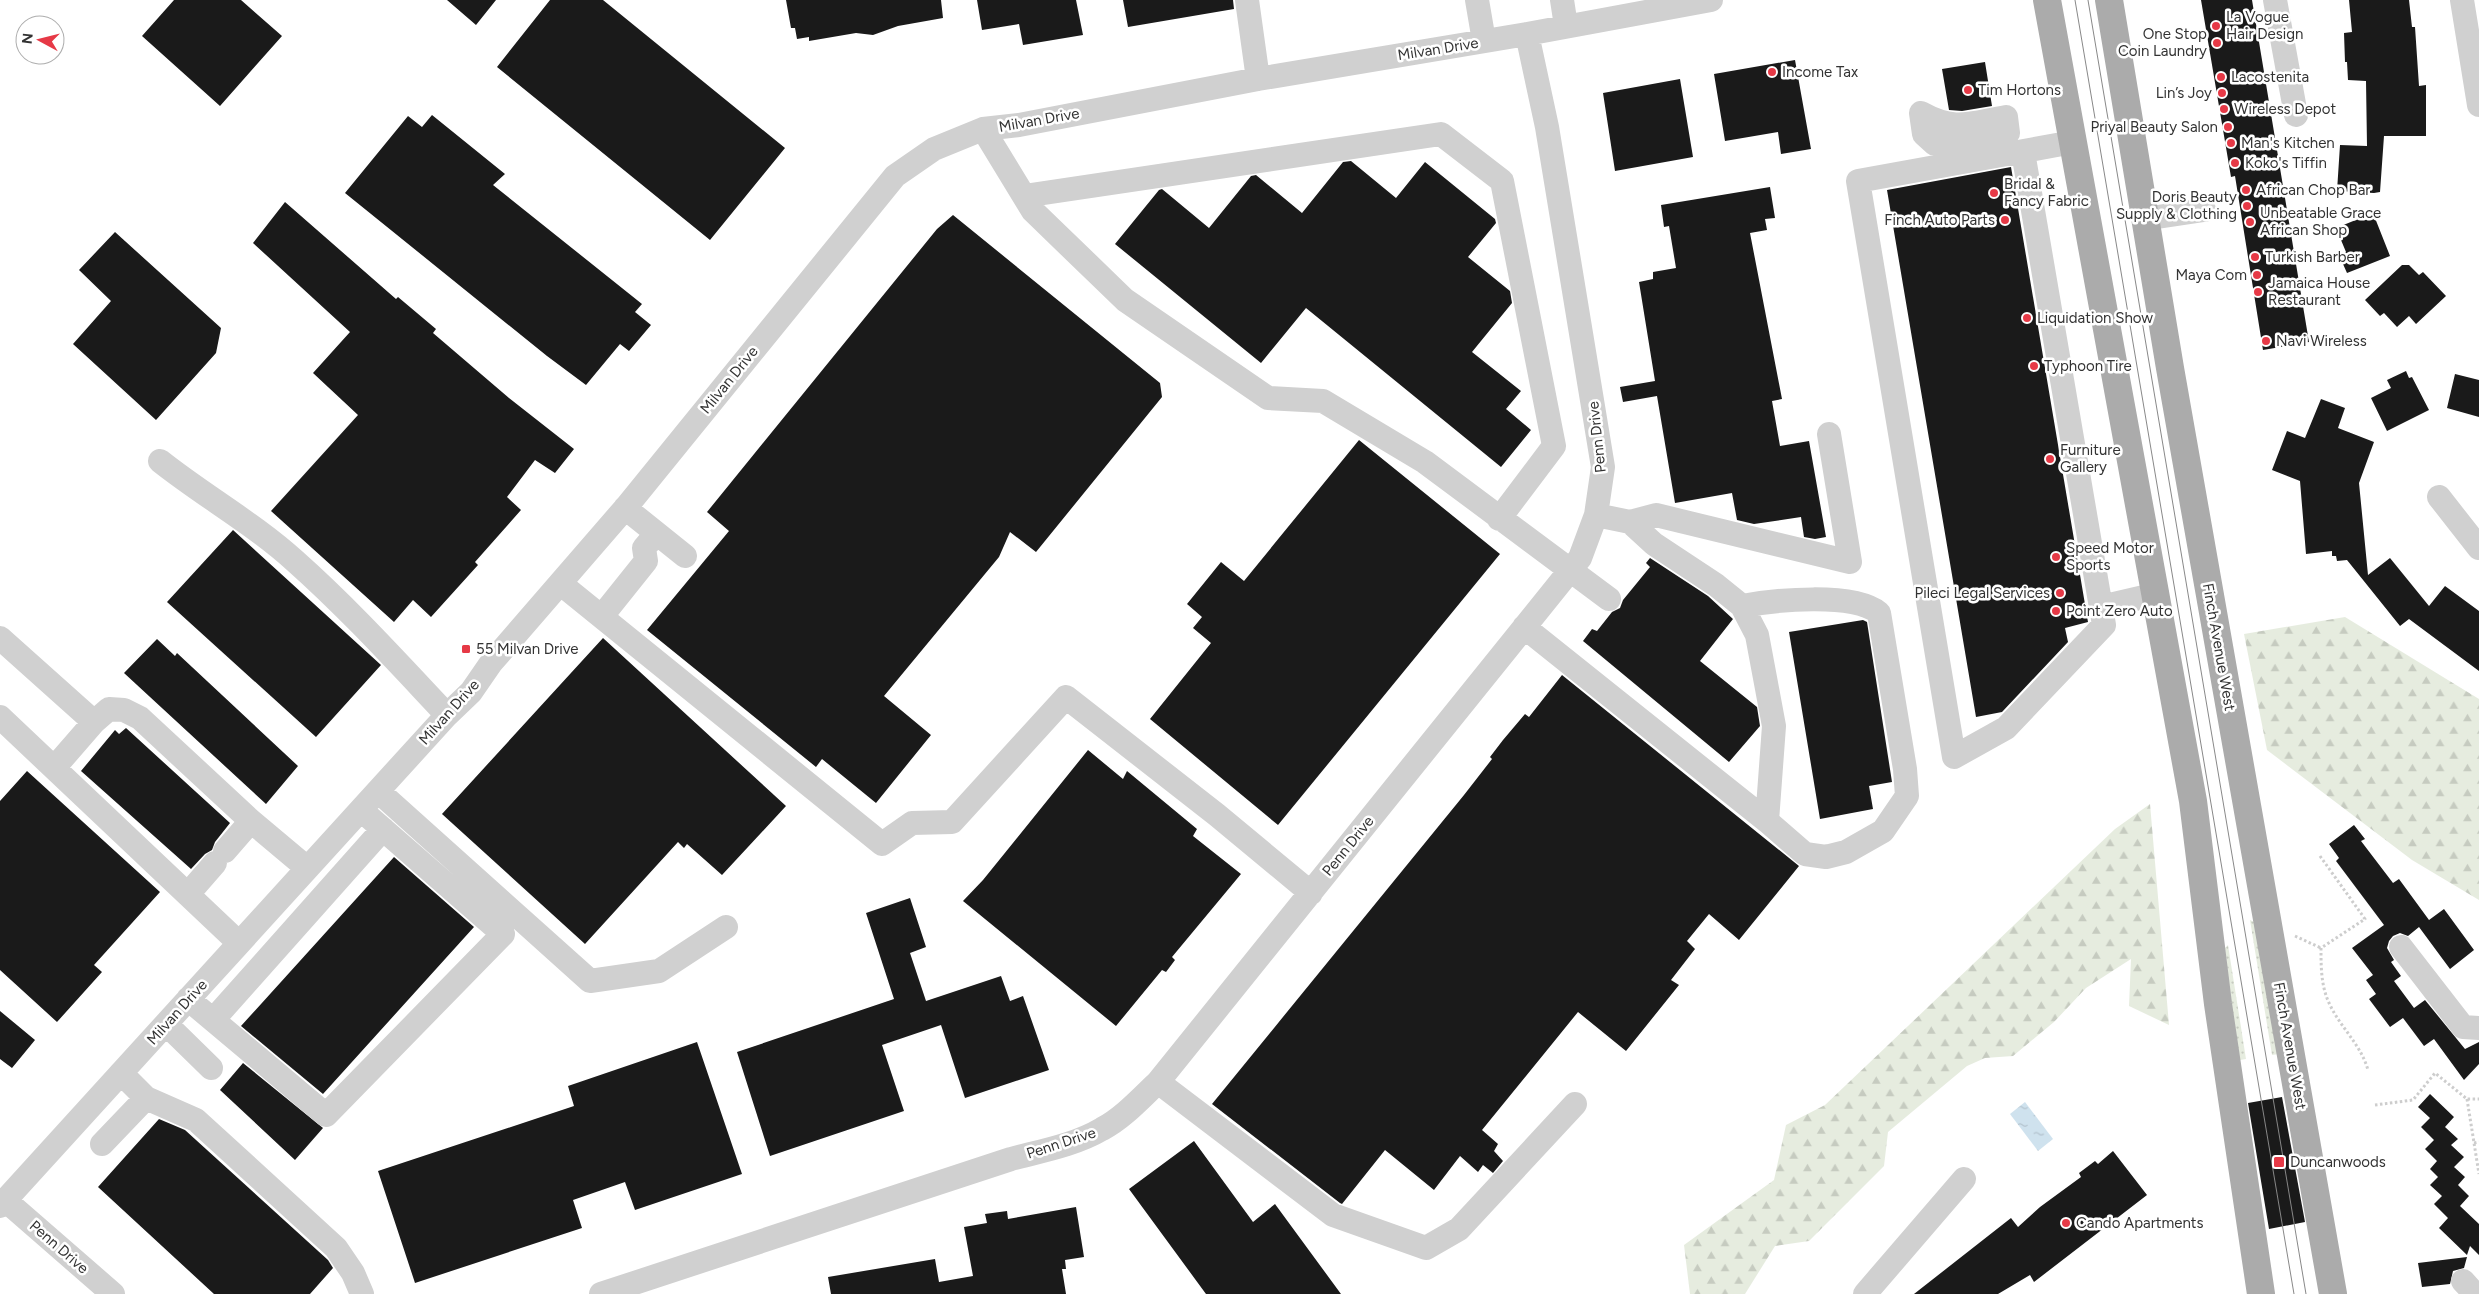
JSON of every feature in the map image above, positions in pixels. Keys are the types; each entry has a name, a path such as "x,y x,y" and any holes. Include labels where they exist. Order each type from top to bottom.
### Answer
{"main road":[{"path":"2047,0 2157,594 2193,801 2218,1004 2261,1294"},
{"name":"Finch Avenue West","path":"2109,0 2144,219 2333,1294"}],"street":[{"path":"1247,0 1258,79"},
{"path":"1478,0 1484,41"},
{"path":"1562,0 1566,26"},
{"name":"Milvan Drive","path":"3,1203 447,715 471,692 491,663 625,508 895,176 934,149 983,129 1019,125 1258,79 1527,34 1711,0"},
{"path":"2274,0 2296,115"},
{"path":"2462,0 2479,105"},
{"name":"Penn Drive","path":"601,1294 1011,1159 1079,1139 1103,1129 1158,1082 1571,571 1580,558 1596,515 1603,467 1548,137 1527,34"},
{"path":"1921,113 1939,123 1949,125 2006,117"},
{"path":"983,129 1033,211 1124,300 1268,398 1323,401 1425,462 1609,600"},
{"path":"1024,196 1441,134 1502,181 1554,446 1499,519"},
{"path":"2023,152 2104,625 2006,728 1954,757 1858,181 2073,142"},
{"path":"2144,219 2204,210"},
{"path":"1596,515 1630,522 1656,516 1850,562 1829,434"},
{"path":"160,461 190,485 243,520 294,560 354,616 447,715"},
{"path":"2439,497 2479,548"},
{"path":"625,508 685,556"},
{"path":"1630,522 1654,544 1716,585 1742,606 1757,635 1774,726 1767,821"},
{"path":"602,616 646,562 644,548 656,534"},
{"path":"561,584 882,844 912,823 952,822 1066,697 1217,815 1311,893"},
{"path":"2101,607 2157,594"},
{"path":"1524,628 1767,821 1805,854 1826,857 1846,852 1883,831 1907,796 1905,769 1879,613 1871,607 1842,601 1789,600 1742,606"},
{"path":"0,638 94,722"},
{"path":"54,768 94,722 109,709 124,710 140,718 251,821 308,868"},
{"path":"0,717 239,943"},
{"path":"378,791 590,981 658,971 726,927"},
{"path":"188,999 326,1115 503,934 361,810"},
{"path":"188,894 251,821"},
{"path":"213,1020 383,829"},
{"path":"278,900 301,922"},
{"path":"2401,947 2463,1027 2479,1028"},
{"path":"166,1024 211,1068"},
{"path":"121,1073 146,1098 196,1120 336,1248 353,1273 362,1294"},
{"path":"1158,1082 1333,1215 1426,1248 1459,1228 1575,1104"},
{"path":"102,1144 146,1098"},
{"path":"1865,1294 1964,1179"},
{"name":"Penn Drive","path":"3,1203 113,1294"}],"path":[{"path":"2320,856 2365,919 2321,948"},
{"path":"2295,936 2321,948"},
{"path":"2321,948 2320,974 2330,1005 2364,1058 2368,1070"},
{"path":"2375,1104 2413,1100 2435,1073 2467,1099 2479,1099"},
{"path":"2467,1099 2479,1174"},
{"path":"2474,1143 2479,1142"}],"green space":[{"path":"2345,617 2479,699 2479,900 2412,860 2267,750 2244,634"},
{"path":"2150,804 2169,1025 2129,1006 2131,959 2086,988 2054,1022 2013,1056 1985,1058 1967,1066 1888,1132 1884,1166 1809,1241 1775,1246 1745,1294 1690,1294 1684,1245 1774,1180 1786,1125 1825,1105 2115,829"},
{"path":"2250,920 2254,922 2279,1054 2272,1055"},
{"path":"2228,945 2246,1059 2240,1060 2225,948"}],"water":[{"path":"2025,1102 2053,1139 2038,1151 2010,1114"}],"building":[{"path":"174,0 241,0 282,36 220,106 142,36"},
{"path":"447,0 496,0 476,25"},
{"path":"550,0 603,0 785,148 710,240 497,67"},
{"path":"786,0 941,0 943,18 898,26 873,35 856,33 809,41 809,37 797,39 795,28 791,28"},
{"path":"977,0 1076,0 1083,35 1023,45 1019,24 982,30"},
{"path":"1123,0 1233,0 1234,9 1128,27"},
{"path":"2201,0 2252,0 2309,342 2263,350 2235,176 2231,177"},
{"path":"2349,0 2409,0 2412,27 2415,27 2419,86 2426,85 2426,136 2384,136 2380,192 2374,193 2337,191 2340,145 2367,146 2366,81 2348,80 2347,62 2345,62 2344,33 2352,32"},
{"path":"1795,60 1811,149 1781,154 1778,132 1725,141 1714,74"},
{"name":"Tim Hortons","path":"1985,62 1992,106 1962,111 1949,110 1942,69"},
{"path":"1680,79 1693,157 1615,171 1603,93"},
{"path":"432,115 505,174 493,185 642,304 635,312 651,325 629,351 620,344 586,385 547,356 345,193 408,116 422,127"},
{"path":"1351,161 1396,198 1425,162 1495,219 1496,223 1468,257 1510,291 1512,303 1472,352 1521,391 1506,409 1531,430 1501,467 1306,308 1261,363 1115,244 1159,190 1162,189 1209,228 1251,176 1256,175 1302,213 1343,162"},
{"path":"2011,167 2088,622 2065,628 2068,642 2002,712 1976,717 1887,190"},
{"path":"1770,187 1775,218 1765,219 1767,230 1750,233 1782,399 1772,401 1780,446 1809,441 1826,537 1815,539 1804,537 1801,517 1754,524 1737,520 1732,493 1675,503 1657,396 1623,402 1620,387 1655,381 1639,282 1653,279 1653,272 1676,268 1669,226 1664,227 1661,205"},
{"path":"285,202 396,299 398,297 436,329 433,333 509,398 574,449 555,473 535,460 507,497 521,510 475,562 478,565 431,617 413,600 394,622 271,511 358,415 313,373 350,332 253,243"},
{"path":"2373,213 2390,256 2347,273 2339,255 2346,252 2336,228"},
{"path":"953,215 1160,383 1162,397 1036,552 1010,532 999,557 884,696 931,735 876,803 822,759 816,767 647,630 729,531 707,512 937,229"},
{"path":"115,232 221,328 216,353 156,420 73,344 111,301 79,270"},
{"path":"2402,265 2409,265 2419,275 2423,272 2446,296 2416,324 2409,316 2397,327 2384,313 2380,316 2365,300"},
{"path":"2406,371 2409,378 2412,377 2429,410 2387,431 2371,398 2391,388 2387,380"},
{"path":"2455,374 2479,380 2479,417 2447,408"},
{"path":"2321,399 2345,408 2338,428 2374,442 2359,483 2368,575 2390,558 2429,606 2445,586 2479,611 2479,671 2409,619 2400,626 2347,560 2337,561 2336,556 2332,556 2332,551 2306,554 2300,481 2272,470 2287,431 2305,438"},
{"path":"1359,440 1500,554 1278,825 1150,719 1211,643 1193,628 1202,617 1187,604 1221,562 1244,581"},
{"path":"233,530 381,665 316,737 167,602"},
{"path":"1650,558 1708,596 1733,619 1700,661 1757,707 1760,726 1729,762 1583,641 1592,629 1597,631 1612,612 1620,608 1623,600 1650,567 1646,563"},
{"path":"1863,620 1867,622 1892,782 1869,786 1873,809 1820,819 1789,632"},
{"path":"603,638 786,806 722,875 687,844 684,848 678,842 585,944 442,814"},
{"path":"157,639 175,656 177,653 298,766 266,804 124,673"},
{"path":"1562,675 1799,866 1739,940 1709,914 1687,941 1695,949 1671,980 1679,985 1626,1051 1578,1012 1482,1130 1498,1144 1494,1151 1503,1161 1493,1173 1483,1165 1478,1172 1460,1156 1434,1190 1385,1150 1342,1204 1212,1104 1464,795 1492,759 1490,757 1503,740 1525,714 1529,717"},
{"path":"126,728 230,823 215,842 212,850 205,854 191,869 81,771 115,730 119,734"},
{"path":"1088,750 1123,779 1127,771 1197,829 1193,836 1241,874 1172,957 1175,960 1166,972 1162,970 1116,1026 963,901 983,880"},
{"path":"27,771 160,892 94,965 102,972 57,1022 0,970 0,801"},
{"path":"2354,825 2365,839 2361,841 2393,883 2399,879 2429,920 2444,909 2474,950 2450,969 2419,927 2408,936 2400,933 2393,936 2387,948 2394,960 2391,962 2401,976 2394,981 2414,1008 2425,1000 2465,1049 2479,1042 2479,1064 2464,1080 2434,1039 2424,1046 2403,1018 2390,1027 2369,999 2376,994 2366,980 2373,975 2352,948 2384,925 2336,861 2339,858 2329,844"},
{"path":"394,857 474,927 323,1094 241,1026"},
{"path":"910,898 926,947 910,953 926,1001 1001,976 1010,1001 1023,996 1049,1070 965,1098 941,1025 882,1045 904,1111 770,1156 737,1052 894,999 866,913"},
{"path":"0,1011 35,1040 12,1068 0,1059"},
{"path":"697,1042 742,1174 635,1210 625,1182 573,1200 582,1228 415,1283 378,1171 574,1106 568,1086"},
{"path":"243,1063 323,1128 295,1160 220,1090"},
{"path":"2430,1094 2454,1117 2445,1127 2458,1139 2451,1145 2464,1157 2454,1167 2465,1177 2458,1185 2469,1196 2460,1206 2479,1224 2479,1255 2470,1246 2467,1255 2439,1228 2448,1218 2434,1204 2442,1196 2430,1185 2438,1177 2430,1169 2437,1161 2425,1149 2434,1140 2421,1127 2430,1118 2418,1107"},
{"path":"2282,1097 2305,1222 2269,1229 2248,1103"},
{"path":"159,1119 185,1130 328,1260 333,1268 310,1294 214,1294 98,1187"},
{"path":"1194,1141 1253,1222 1275,1204 1341,1294 1206,1294 1129,1189"},
{"name":"Cando Apartments","path":"2113,1151 2147,1195 2034,1282 2030,1275 1998,1294 1914,1294 2011,1218 2018,1227 2040,1207 2081,1177 2079,1173 2095,1161 2098,1164"},
{"path":"1076,1207 1084,1257 1065,1260 1066,1269 1062,1269 1066,1294 831,1294 828,1277 935,1259 939,1282 973,1276 964,1227 987,1223 985,1214 1007,1211 1008,1219"},
{"path":"2467,1257 2464,1268 2453,1271 2450,1284 2422,1287 2418,1263"}],"tram line":[{"path":"2075,0 2294,1294"},
{"path":"2088,0 2306,1294"}],"place":[{"name":"La Vogue Hair Design","path":"2216,26"},
{"name":"One Stop Coin Laundry","path":"2217,43"},
{"name":"Income Tax","path":"1772,72"},
{"name":"Lacostenita","path":"2221,77"},
{"name":"Tim Hortons","path":"1968,90"},
{"name":"Lin’s Joy","path":"2222,93"},
{"name":"Wireless Depot","path":"2224,109"},
{"name":"Priyal Beauty Salon","path":"2228,127"},
{"name":"Man's Kitchen","path":"2231,143"},
{"name":"Koko's Tiffin","path":"2235,163"},
{"name":"African Chop Bar","path":"2246,190"},
{"name":"Bridal & Fancy Fabric","path":"1994,193"},
{"name":"Doris Beauty Supply & Clothing","path":"2247,206"},
{"name":"Finch Auto Parts","path":"2005,220"},
{"name":"Unbeatable Grace African Shop","path":"2250,222"},
{"name":"Turkish Barber","path":"2255,257"},
{"name":"Maya Com","path":"2257,275"},
{"name":"Jamaica House Restaurant","path":"2258,292"},
{"name":"Liquidation Show","path":"2027,318"},
{"name":"Navi Wireless","path":"2266,341"},
{"name":"Typhoon Tire","path":"2034,366"},
{"name":"Furniture Gallery","path":"2050,459"},
{"name":"Speed Motor Sports","path":"2056,557"},
{"name":"Pileci Legal Services","path":"2060,593"},
{"name":"Point Zero Auto","path":"2056,611"},
{"name":"55 Milvan Drive","path":"466,649"},
{"name":"Duncanwoods","path":"2279,1162"},
{"name":"Cando Apartments","path":"2066,1223"}]}
